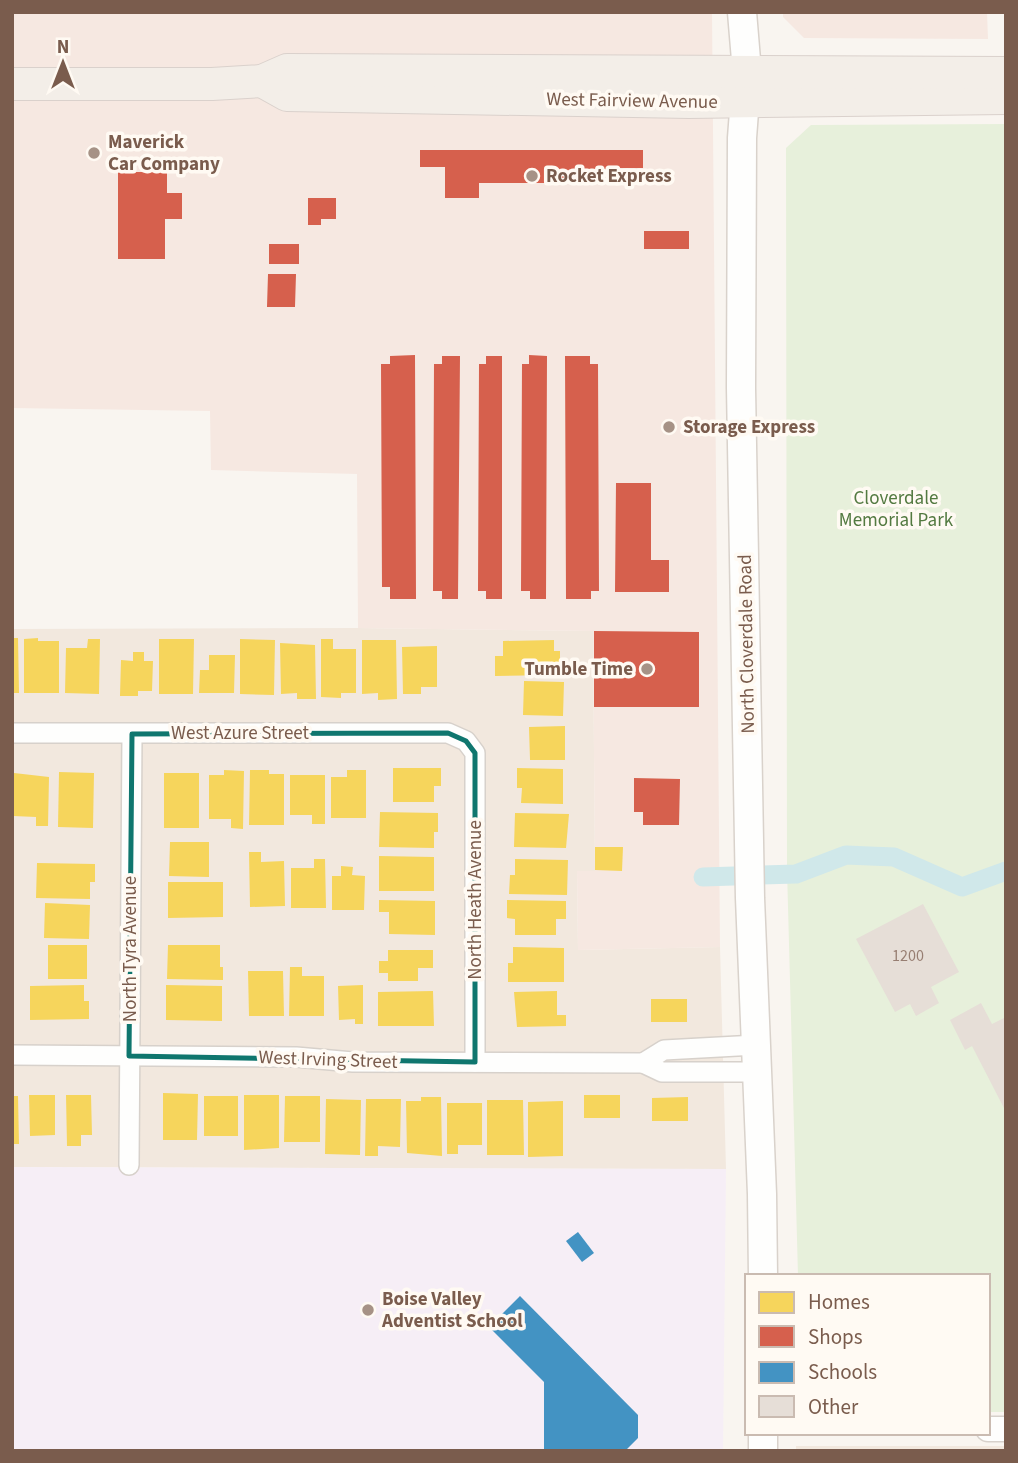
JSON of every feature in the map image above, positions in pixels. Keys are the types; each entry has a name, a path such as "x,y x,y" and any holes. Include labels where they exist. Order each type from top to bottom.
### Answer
{"main road":[{"name":"North Cloverdale Road","path":"742,12 745,87 741,388 750,898 763,1274"},
{"name":"West Fairview Avenue","path":"12,84 212,84 262,81 286,69 1006,98"},
{"name":"West Fairview Avenue","path":"745,87 1006,73"}],"street":[{"name":"West Azure Street","path":"12,733 448,733 466,741"},
{"name":"North Tyra Avenue","path":"128,1165 132,734"},
{"name":"North Heath Avenue","path":"466,741 475,753 475,1062"},
{"name":"West Irving Street","path":"643,1063 664,1051 757,1058"},
{"name":"West Irving Street","path":"12,1055 296,1057 353,1062 643,1063 662,1072 757,1058"}],"highlighted area":[{"path":"448,733 466,741 475,753 475,1062 129,1056 132,734"}],"shaded area":[{"path":"12,12 712,12 720,947 578,950 577,871 595,871 593,631 358,628 357,474 211,470 210,411 12,408"},
{"path":"783,12 987,12 988,39 804,38 783,17"},
{"path":"358,628 593,631 595,871 577,871 578,950 720,947 726,1169 12,1167 12,629"},
{"name":"Boise Valley Adventist School","path":"12,1167 726,1169 723,1451 12,1451"},
{"path":"796,1446 1006,1446 1006,1451 796,1451"}],"green space":[{"name":"Cloverdale Memorial Park","path":"1006,124 1006,1412 990,1412 990,1274 798,1274 787,870 786,148 811,125"}],"building: Homes":[{"path":"12,638 18,638 19,693 12,693"},
{"path":"38,638 38,641 59,641 59,693 24,693 24,639"},
{"path":"88,639 100,639 99,694 65,693 66,648 87,648"},
{"path":"159,639 194,639 193,694 159,694"},
{"path":"240,639 275,640 274,695 240,694"},
{"path":"321,639 333,639 333,649 356,649 356,693 341,693 341,698 321,697"},
{"path":"362,640 396,640 397,699 378,700 378,693 362,694"},
{"path":"554,640 554,651 560,651 560,665 554,665 554,675 495,676 495,656 503,656 503,641"},
{"path":"280,643 315,645 316,699 297,699 297,693 281,694"},
{"path":"437,646 437,687 421,687 421,694 403,694 402,647"},
{"path":"133,652 144,652 144,661 153,661 152,691 138,691 138,696 120,696 121,660 133,661"},
{"path":"209,655 235,655 234,693 199,693 200,670 209,670"},
{"path":"524,681 564,682 563,716 523,715"},
{"path":"565,726 565,760 530,760 529,727"},
{"path":"393,768 441,768 441,786 434,786 434,802 393,802"},
{"path":"517,768 563,769 563,804 521,803 522,788 517,788"},
{"path":"224,770 244,771 243,829 231,828 231,819 209,819 209,775 224,775"},
{"path":"250,770 269,770 269,774 284,774 284,825 249,825"},
{"path":"347,770 366,770 366,818 331,818 331,777 347,777"},
{"path":"59,772 94,773 93,828 58,827"},
{"path":"14,773 49,777 48,826 36,826 36,817 13,816"},
{"path":"164,773 199,773 199,828 164,828"},
{"path":"290,775 325,775 325,824 312,824 312,815 290,815"},
{"path":"380,812 438,813 438,832 434,832 434,848 379,847"},
{"path":"515,813 569,814 566,848 514,847"},
{"path":"170,842 209,842 209,877 169,876"},
{"path":"595,847 623,847 622,871 595,870"},
{"path":"249,852 261,852 261,862 284,861 285,906 250,907"},
{"path":"379,856 434,857 434,891 379,891"},
{"path":"314,859 325,859 326,908 291,908 291,868 314,868"},
{"path":"515,859 568,860 567,895 509,894 510,875 515,875"},
{"path":"37,863 95,864 95,882 90,882 90,899 36,898"},
{"path":"341,866 353,867 352,875 365,876 364,910 332,910 332,876 341,876"},
{"path":"168,882 223,882 223,917 168,918"},
{"path":"379,900 435,901 435,935 389,934 389,912 379,912"},
{"path":"507,900 566,901 566,919 556,919 556,935 515,935 515,919 507,918"},
{"path":"45,903 90,905 89,939 44,938"},
{"path":"48,945 87,945 87,979 48,979"},
{"path":"168,945 220,945 223,980 167,979"},
{"path":"513,947 564,948 564,982 508,982 508,963 513,963"},
{"path":"388,950 433,950 433,968 418,968 418,981 388,981 388,973 379,973 379,961 388,961"},
{"path":"290,967 302,967 302,976 324,976 324,1016 289,1016"},
{"path":"248,971 283,971 284,1016 249,1016"},
{"path":"84,985 84,1001 89,1001 89,1019 30,1020 30,986"},
{"path":"166,985 222,986 222,1021 166,1020"},
{"path":"363,985 363,1024 355,1024 355,1019 339,1020 338,986"},
{"path":"433,991 434,1026 378,1026 378,992"},
{"path":"557,991 557,1015 566,1015 566,1026 517,1027 514,992"},
{"path":"651,999 687,999 687,1022 651,1022"},
{"path":"163,1093 198,1094 197,1140 163,1140"},
{"path":"29,1095 55,1095 55,1135 30,1136"},
{"path":"66,1095 91,1095 92,1135 81,1135 81,1146 67,1146"},
{"path":"244,1095 279,1095 279,1148 244,1150"},
{"path":"584,1095 620,1095 620,1118 584,1118"},
{"path":"12,1096 18,1096 19,1144 12,1144"},
{"path":"204,1096 238,1096 238,1136 204,1136"},
{"path":"285,1096 320,1096 320,1142 284,1142"},
{"path":"421,1097 441,1097 442,1156 407,1153 406,1101 421,1101"},
{"path":"688,1097 688,1121 652,1121 652,1098"},
{"path":"326,1099 361,1100 360,1155 325,1154"},
{"path":"366,1099 401,1099 400,1147 378,1146 378,1156 365,1156"},
{"path":"487,1100 523,1100 524,1155 487,1155"},
{"path":"563,1101 563,1156 528,1157 528,1102"},
{"path":"447,1103 482,1103 482,1145 458,1145 458,1154 447,1154"}],"building: Shops":[{"name":"Rocket Express","path":"420,150 643,150 643,168 620,168 620,183 479,183 479,198 445,198 445,167 420,167"},
{"path":"118,172 167,172 167,193 182,193 182,219 165,219 165,259 118,259"},
{"path":"308,198 336,198 336,219 321,219 321,225 308,225"},
{"path":"644,231 689,231 689,249 644,249"},
{"path":"269,244 299,244 299,264 269,264"},
{"path":"268,274 296,274 295,307 267,307"},
{"path":"415,355 416,599 390,599 390,587 382,587 381,364 390,364 390,356"},
{"path":"529,355 547,356 546,599 530,599 530,591 521,591 522,364 529,364"},
{"path":"442,356 460,356 458,599 442,599 442,591 433,591 434,364 442,364"},
{"path":"486,356 502,356 502,599 486,599 486,591 478,591 479,364 486,364"},
{"path":"565,356 590,356 590,364 598,364 599,591 591,591 591,599 566,599"},
{"path":"616,483 651,483 651,560 669,560 669,592 615,592"},
{"name":"Tumble Time","path":"594,631 699,632 699,707 594,707"},
{"path":"634,778 680,779 679,825 643,825 643,812 634,812"}],"building: Schools":[{"path":"578,1232 594,1253 582,1262 566,1241"},
{"path":"520,1296 638,1415 638,1438 625,1451 544,1451 544,1382 489,1327"}],"building: Other":[{"path":"923,904 959,972 931,987 939,1003 916,1016 910,1004 895,1012 856,939"},
{"path":"981,1003 992,1024 1006,1017 1006,1112 972,1046 965,1050 950,1020"}],"waterway":[{"path":"703,877 796,874 846,855 894,857 962,887 1006,871"}],"place":[{"name":"Maverick Car Company","path":"94,153"},
{"name":"Rocket Express","path":"532,176"},
{"name":"Storage Express","path":"669,427"},
{"name":"Tumble Time","path":"647,669"},
{"name":"Boise Valley Adventist School","path":"368,1310"}]}
